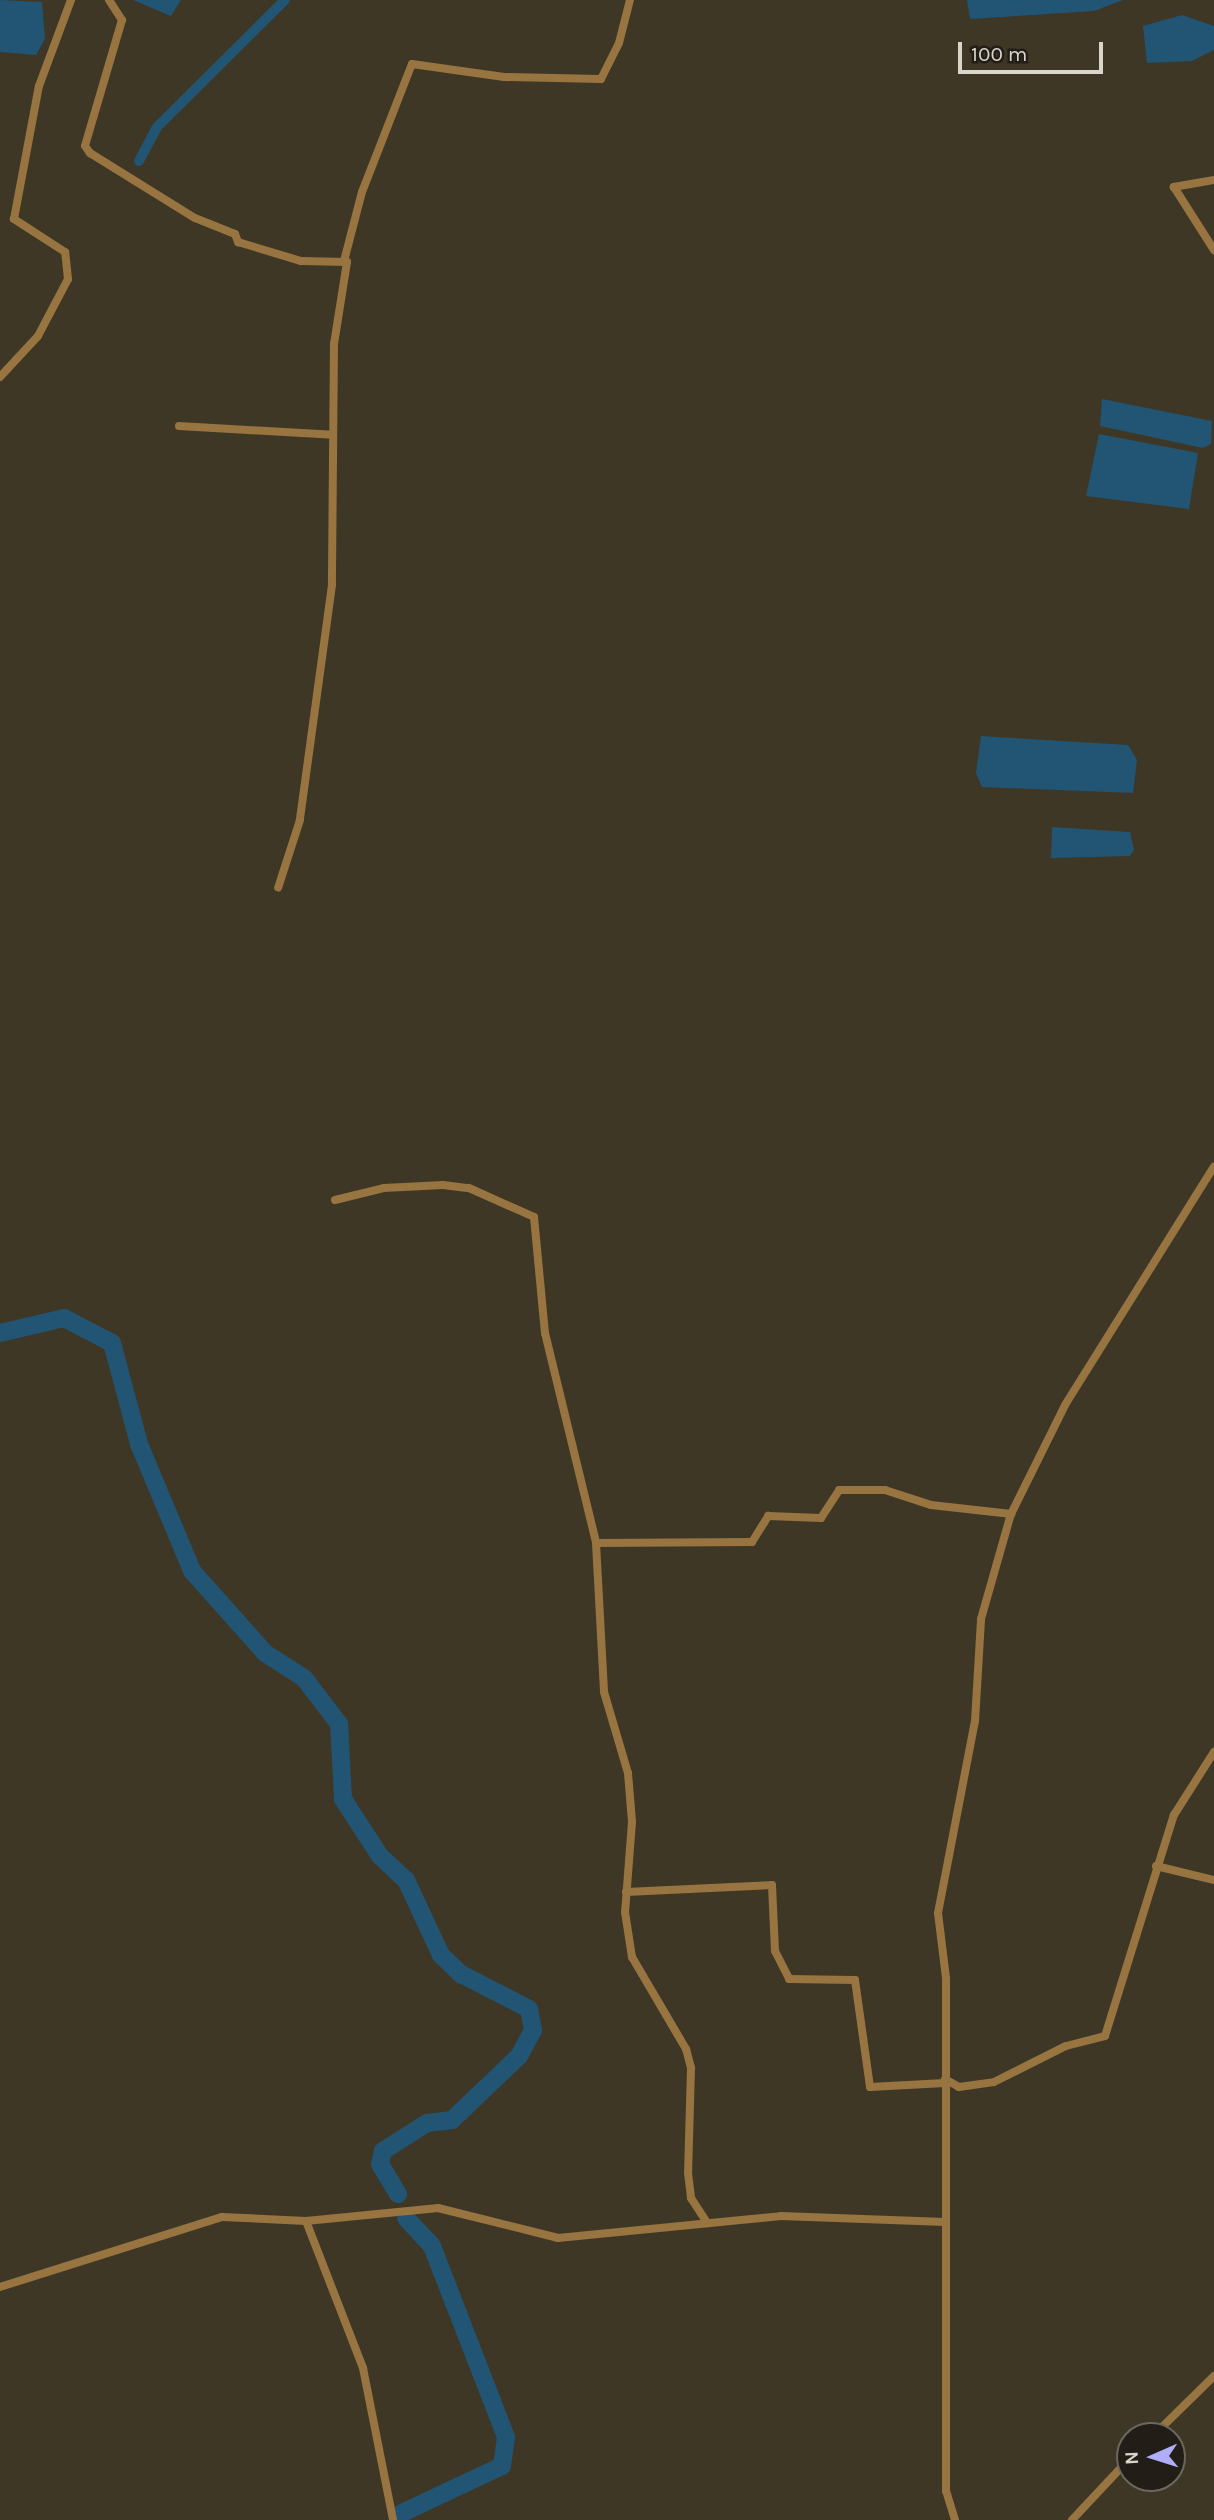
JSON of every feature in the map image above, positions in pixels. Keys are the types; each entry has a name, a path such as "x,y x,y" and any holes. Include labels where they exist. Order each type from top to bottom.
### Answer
{"street":[{"path":"0,377 38,336 68,279 65,252 14,219 39,86 71,0"},
{"path":"110,0 122,20 85,146 195,218 284,257 347,262"},
{"path":"278,888 300,820 332,585 334,344 347,262 362,192 412,64 504,77 600,79 616,52 629,0"},
{"path":"1214,180 1174,187 1214,250"},
{"path":"178,426 333,435"},
{"path":"955,2520 946,2491 945,2081 940,1889 975,1721 981,1619 1011,1514 1065,1405 1214,1167"},
{"path":"335,1200 384,1188 443,1185 468,1188 534,1217 545,1332 596,1544 604,1692 632,1804 626,1892 632,1957 691,2068 688,2173 691,2198 706,2223"},
{"path":"596,1544 752,1542 768,1516 821,1518 839,1490 885,1490 931,1505 1011,1514"},
{"path":"626,1892 772,1885 775,1951 789,1979 855,1980 870,2087 945,2081 959,2087 994,2082 1066,2046 1105,2036 1174,1815 1214,1752"},
{"path":"1156,1866 1214,1880"},
{"path":"0,2287 222,2217 306,2221 438,2208 558,2238 781,2216 945,2222"},
{"path":"306,2221 363,2368 393,2520"},
{"path":"1167,2422 1214,2376"},
{"path":"1072,2520 1116,2473"}],"water":[{"path":"0,0 42,2 45,39 36,55 0,52"},
{"path":"133,0 181,0 171,16"},
{"path":"967,0 1123,0 1094,11 970,19"},
{"path":"1182,15 1214,26 1214,50 1192,61 1147,63 1143,26"},
{"path":"1102,399 1212,421 1211,444 1203,448 1100,426"},
{"path":"1099,434 1198,453 1189,509 1086,496"},
{"path":"981,736 1128,745 1137,760 1133,793 982,787 976,773"},
{"path":"1052,827 1130,832 1134,850 1130,856 1051,858"}],"waterway":[{"path":"139,161 157,127 285,0"},
{"path":"0,1333 64,1318 112,1343 139,1444 192,1571 265,1653 304,1678 339,1724 343,1799 380,1856 406,1880 441,1955 461,1974 529,2009 533,2030 519,2056 452,2120 427,2123 383,2151 380,2164 398,2194"},
{"path":"402,2513 502,2466 506,2437 432,2246 406,2218"}]}
